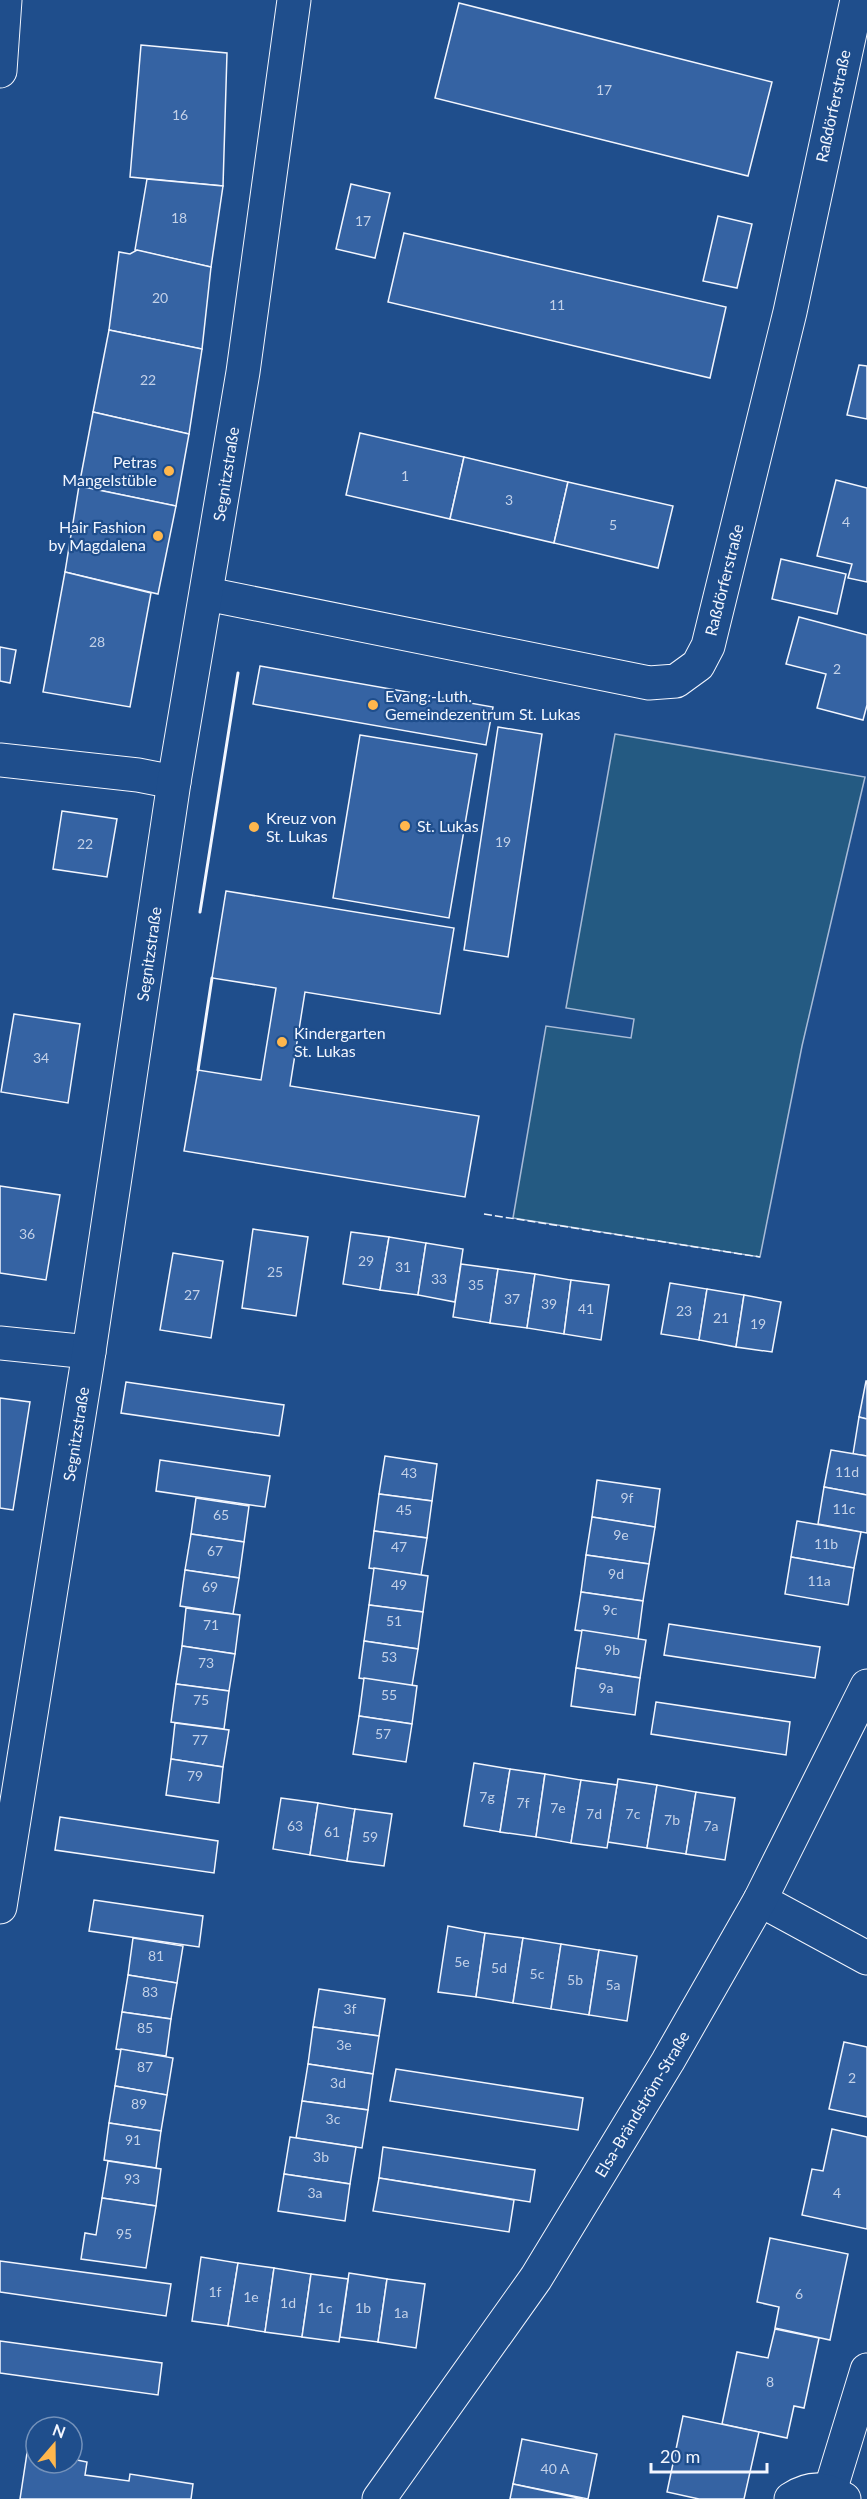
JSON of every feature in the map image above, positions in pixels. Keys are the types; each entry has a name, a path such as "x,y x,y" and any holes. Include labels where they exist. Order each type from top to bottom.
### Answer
{"street":[{"path":"0,71 5,0"},
{"name":"Segnitzstraße","path":"0,1907 8,1804 89,1352 174,782 207,594 251,317 294,0"},
{"name":"Raßdörferstraße","path":"207,594 649,682 676,681 698,665 708,646 790,312 857,0"},
{"path":"0,760 138,775 174,782"},
{"path":"0,1343 89,1352"},
{"name":"Elsa-Brändström-Straße","path":"379,2499 536,2278 668,2061 760,1900 867,1686"},
{"path":"760,1900 867,1958"},
{"path":"791,2499 805,2491 837,2495 867,2370"}],"shaded area":[{"path":"615,734 865,777 802,1046 760,1257 513,1218 546,1026 631,1038 634,1019 566,1008"}],"building":[{"path":"459,3 772,82 748,176 435,98"},
{"path":"141,45 227,53 223,186 130,177"},
{"path":"147,179 223,186 211,267 135,250"},
{"path":"351,184 390,193 375,258 336,249"},
{"path":"718,216 752,224 737,288 703,281"},
{"path":"404,233 726,307 710,378 388,302"},
{"path":"137,250 211,267 202,349 109,330 119,252 130,254"},
{"path":"109,330 202,349 189,434 93,412"},
{"path":"859,365 867,366 867,419 847,415"},
{"path":"93,412 189,434 176,506 79,486"},
{"path":"360,433 464,457 450,519 346,495"},
{"path":"464,457 568,482 554,543 450,519"},
{"path":"836,480 867,488 867,582 848,578 852,564 817,556"},
{"path":"568,482 673,506 658,568 554,543"},
{"path":"79,486 176,506 158,594 65,572"},
{"path":"781,559 846,574 837,614 772,599"},
{"path":"65,572 151,593 130,707 43,692"},
{"path":"799,617 867,635 867,705 863,720 817,708 826,674 786,664"},
{"path":"0,647 16,650 10,683 0,681"},
{"name":"Evang.-Luth. Gemeindezentrum St. Lukas","path":"260,666 493,707 486,745 253,704"},
{"path":"498,727 542,734 508,957 464,950"},
{"name":"St. Lukas","path":"360,735 477,754 449,918 333,898"},
{"path":"62,811 117,819 107,877 53,869"},
{"name":"Kindergarten St. Lukas","path":"226,891 454,928 440,1014 305,992 290,1086 479,1116 465,1197 184,1151 198,1070 261,1080 276,988 212,978"},
{"path":"14,1014 80,1024 68,1103 1,1092"},
{"path":"0,1186 60,1195 46,1280 0,1273"},
{"path":"253,1229 308,1237 296,1316 242,1308"},
{"path":"351,1232 389,1237 380,1290 343,1284"},
{"path":"389,1237 426,1243 418,1295 380,1290"},
{"path":"426,1243 463,1249 455,1302 418,1295"},
{"path":"173,1253 223,1261 211,1338 160,1330"},
{"path":"461,1264 498,1269 490,1323 453,1317"},
{"path":"498,1269 535,1274 527,1328 490,1323"},
{"path":"535,1274 571,1280 564,1334 527,1328"},
{"path":"571,1280 609,1285 601,1340 564,1334"},
{"path":"670,1283 707,1289 699,1340 661,1334"},
{"path":"707,1289 744,1295 736,1347 699,1340"},
{"path":"744,1295 781,1302 772,1352 736,1347"},
{"path":"867,1381 867,1419 859,1417"},
{"path":"126,1382 284,1405 279,1436 121,1413"},
{"path":"0,1398 30,1402 13,1510 0,1508"},
{"path":"859,1417 867,1419 867,1456 853,1454"},
{"path":"831,1450 867,1456 867,1495 824,1487"},
{"path":"385,1456 437,1464 432,1501 379,1494"},
{"path":"160,1460 270,1476 265,1507 156,1491"},
{"path":"597,1480 660,1489 655,1527 592,1517"},
{"path":"824,1487 867,1495 867,1533 818,1524"},
{"path":"379,1494 432,1501 427,1538 374,1531"},
{"path":"196,1498 249,1506 244,1542 191,1534"},
{"path":"592,1517 655,1527 649,1564 586,1555"},
{"path":"797,1521 861,1532 854,1568 791,1557"},
{"path":"374,1531 427,1538 421,1575 369,1568"},
{"path":"191,1534 244,1542 239,1578 185,1570"},
{"path":"586,1555 649,1564 643,1601 581,1592"},
{"path":"791,1557 854,1568 848,1605 785,1594"},
{"path":"374,1568 428,1576 423,1612 369,1605"},
{"path":"185,1570 239,1578 233,1614 180,1606"},
{"path":"581,1592 643,1601 638,1639 575,1630"},
{"path":"369,1605 423,1612 418,1649 364,1641"},
{"path":"186,1608 240,1615 235,1654 182,1646"},
{"path":"669,1624 820,1647 815,1678 664,1655"},
{"path":"582,1630 646,1640 640,1678 576,1668"},
{"path":"364,1641 418,1649 412,1686 359,1678"},
{"path":"182,1646 235,1654 229,1691 176,1684"},
{"path":"576,1668 640,1678 635,1715 571,1706"},
{"path":"364,1678 417,1686 412,1724 359,1716"},
{"path":"176,1684 229,1691 224,1729 171,1722"},
{"path":"656,1702 790,1722 786,1755 651,1734"},
{"path":"359,1716 412,1724 406,1762 353,1754"},
{"path":"175,1723 229,1730 223,1767 171,1759"},
{"path":"171,1759 223,1767 219,1803 166,1795"},
{"path":"474,1763 510,1769 500,1832 464,1826"},
{"path":"510,1769 545,1774 536,1837 500,1832"},
{"path":"545,1774 581,1780 571,1843 536,1837"},
{"path":"618,1779 657,1785 647,1848 608,1842"},
{"path":"581,1780 617,1785 607,1848 571,1843"},
{"path":"657,1785 696,1792 686,1854 647,1848"},
{"path":"696,1792 735,1798 725,1860 686,1854"},
{"path":"281,1798 318,1803 310,1855 273,1849"},
{"path":"318,1803 355,1809 347,1861 310,1855"},
{"path":"355,1809 392,1814 384,1866 347,1861"},
{"path":"60,1817 218,1841 214,1873 55,1850"},
{"path":"94,1900 203,1916 199,1947 89,1931"},
{"path":"448,1926 485,1933 476,1997 438,1992"},
{"path":"485,1933 523,1938 513,2003 476,1997"},
{"path":"133,1938 183,1946 177,1983 128,1975"},
{"path":"523,1938 561,1944 551,2009 513,2003"},
{"path":"561,1944 599,1950 589,2015 551,2009"},
{"path":"599,1950 637,1956 627,2021 589,2015"},
{"path":"128,1975 177,1983 171,2019 122,2012"},
{"path":"319,1989 385,1999 379,2036 313,2027"},
{"path":"122,2012 171,2019 166,2056 116,2049"},
{"path":"313,2027 379,2036 373,2074 308,2064"},
{"path":"844,2042 867,2047 867,2117 829,2109"},
{"path":"121,2049 173,2058 167,2095 115,2086"},
{"path":"308,2064 373,2074 368,2110 302,2101"},
{"path":"396,2069 583,2098 578,2130 390,2101"},
{"path":"115,2086 167,2095 161,2131 109,2123"},
{"path":"302,2101 368,2110 362,2148 296,2138"},
{"path":"109,2123 161,2131 156,2168 104,2160"},
{"path":"832,2129 867,2137 867,2229 802,2215 812,2169 823,2171"},
{"path":"290,2137 356,2147 350,2184 284,2174"},
{"path":"383,2147 535,2170 530,2202 379,2178"},
{"path":"108,2161 161,2169 156,2206 102,2198"},
{"path":"284,2174 350,2184 345,2221 278,2211"},
{"path":"379,2178 514,2200 509,2232 373,2211"},
{"path":"102,2198 156,2206 146,2268 81,2259 85,2233 96,2235"},
{"path":"770,2238 848,2254 830,2340 775,2328 779,2307 757,2302"},
{"path":"201,2257 238,2263 228,2326 192,2321"},
{"path":"0,2261 171,2284 166,2316 0,2292"},
{"path":"238,2263 274,2268 265,2332 228,2326"},
{"path":"274,2268 311,2274 302,2337 265,2332"},
{"path":"349,2273 387,2279 378,2342 340,2337"},
{"path":"311,2274 348,2279 339,2342 302,2337"},
{"path":"387,2279 425,2284 416,2348 378,2342"},
{"path":"775,2329 819,2338 804,2408 794,2406 787,2438 722,2424 737,2352 768,2358"},
{"path":"0,2341 162,2363 158,2395 0,2373"},
{"path":"683,2416 759,2432 744,2499 699,2499 667,2492"},
{"path":"522,2439 597,2454 588,2499 513,2484"},
{"path":"84,2461 87,2462 85,2475 129,2481 130,2474 193,2484 191,2499 20,2499 24,2473 24,2475 84,2475"},
{"path":"513,2484 583,2499 510,2499"}],"fence":[{"path":"484,1214 760,1257"}],"wall":[{"path":"200,912 238,673"},
{"path":"198,1070 212,978"}],"place":[{"name":"Petras Mangelstüble","path":"169,471"},
{"name":"Hair Fashion by Magdalena","path":"158,536"},
{"name":"Evang.-Luth. Gemeindezentrum St. Lukas","path":"373,705"},
{"name":"St. Lukas","path":"405,826"},
{"name":"Kreuz von St. Lukas","path":"254,827"},
{"name":"Kindergarten St. Lukas","path":"282,1042"}]}
